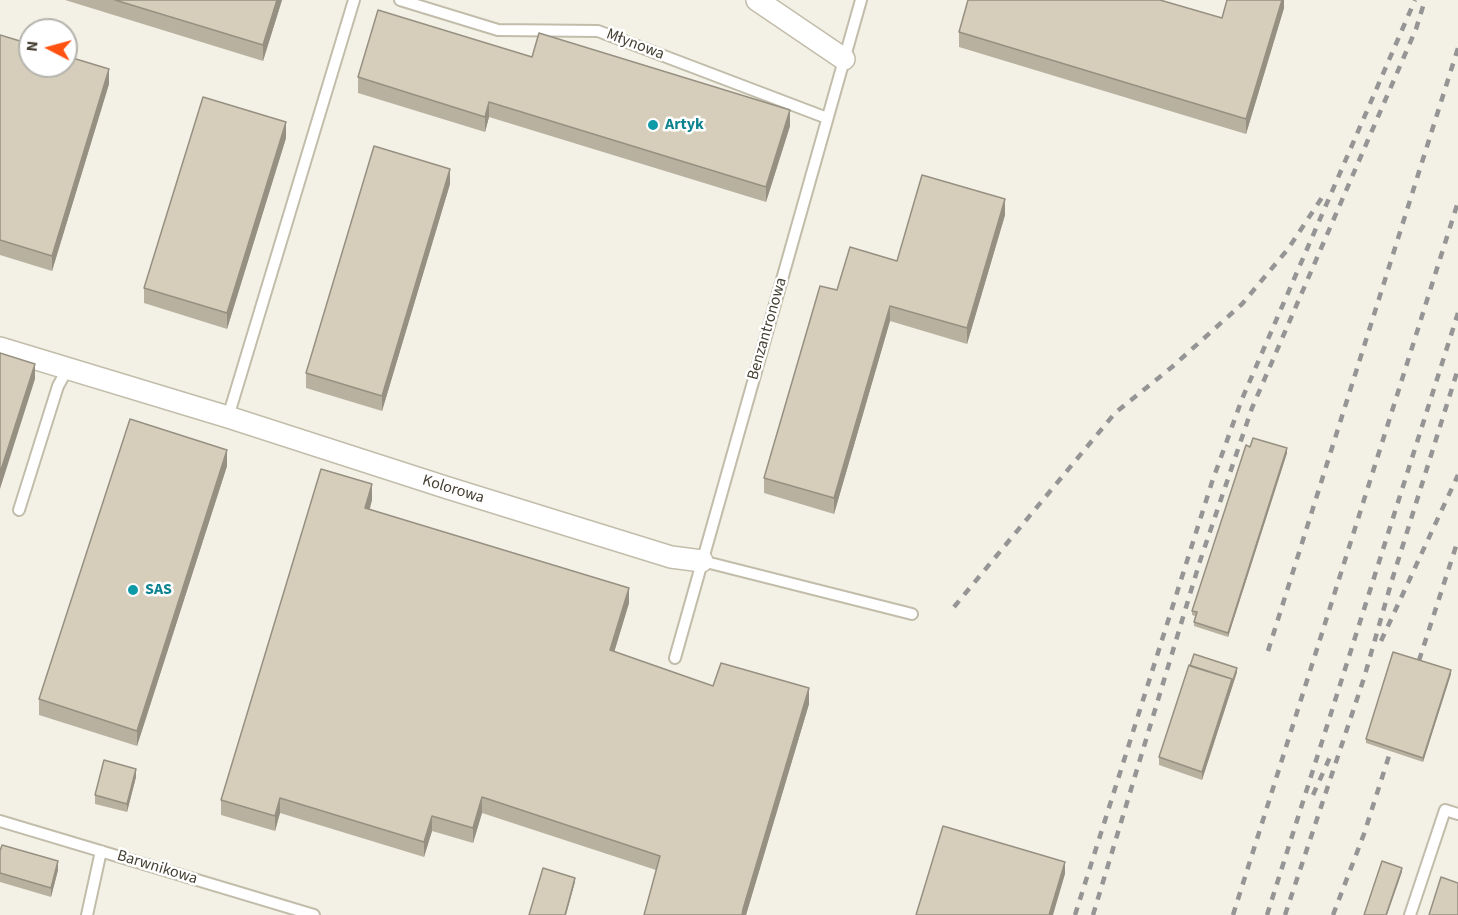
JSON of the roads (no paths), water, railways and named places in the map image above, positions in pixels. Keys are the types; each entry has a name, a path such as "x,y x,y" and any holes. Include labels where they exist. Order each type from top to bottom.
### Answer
{"street":[{"path":"757,0 844,58"},
{"name":"Kolorowa","path":"0,348 660,553 702,561"}],"lane":[{"path":"228,417 354,0"},
{"name":"Młynowa","path":"400,0 498,30 598,32 827,118"},
{"name":"Benzantronowa","path":"675,658 861,0"},
{"path":"19,510 58,386 68,368"},
{"name":"Kolorowa","path":"702,561 912,614"},
{"path":"1410,915 1445,810 1458,814"},
{"name":"Barwnikowa","path":"0,821 314,915"},
{"path":"87,915 101,851"}],"railway":[{"path":"1075,915 1212,482 1242,399 1415,0"},
{"path":"1093,915 1200,561 1252,408 1416,29 1425,0"},
{"path":"1268,651 1458,48"},
{"path":"954,607 1115,413 1172,367 1242,304 1288,249 1323,196"},
{"path":"1233,915 1458,202"},
{"path":"1267,915 1458,313"},
{"path":"1285,915 1364,678 1458,369"},
{"path":"1381,641 1458,475"},
{"path":"1414,676 1458,540"},
{"path":"1333,915 1364,834 1395,737"},
{"path":"1313,795 1330,757"}],"place":[{"name":"Artyk","path":"653,125"},
{"name":"SAS","path":"133,590"}]}
